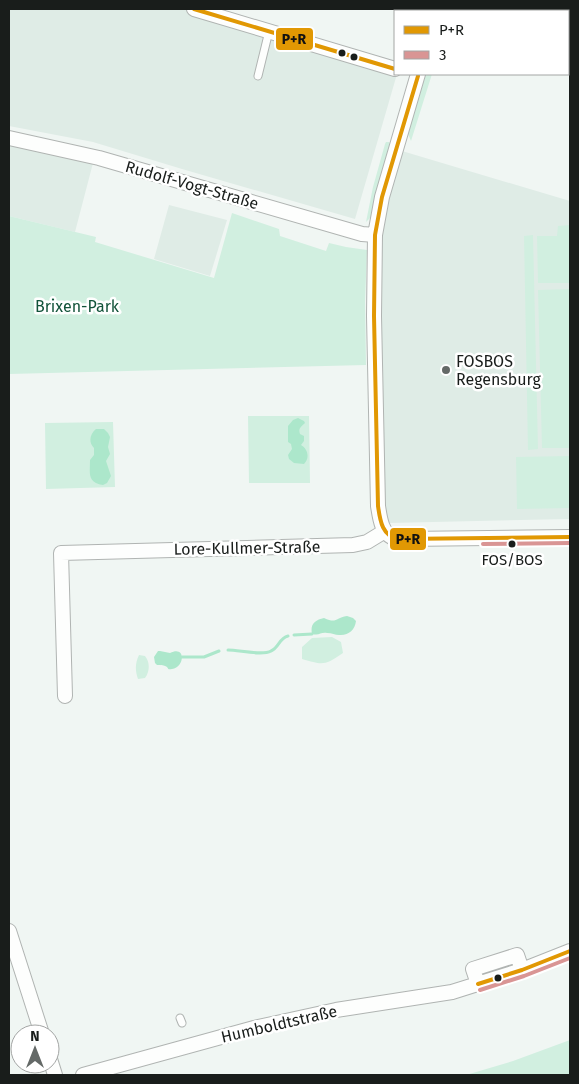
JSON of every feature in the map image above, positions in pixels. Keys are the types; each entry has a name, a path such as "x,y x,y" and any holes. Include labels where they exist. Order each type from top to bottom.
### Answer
{"street":[{"path":"194,9 394,69"},
{"path":"415,75 382,197 375,235 374,316 378,506 380,521 385,531 394,538 405,540 570,537"},
{"name":"Rudolf-Vogt-Straße","path":"9,138 99,158 362,234 375,235"},
{"name":"Lore-Kullmer-Straße","path":"65,696 61,553 353,545 367,542 385,531"},
{"path":"9,931 39,1024"},
{"name":"Humboldtstraße","path":"83,1075 254,1028 336,1010 452,992 522,970 570,951"}],"lane":[{"path":"258,76 269,31"}],"shaded area":[{"path":"9,9 183,9 243,25 397,75 355,219 93,142 9,126"},
{"path":"9,145 93,163 75,232 9,216"},
{"path":"402,151 570,201 570,519 389,523 385,514 379,321 380,252 390,193"},
{"path":"169,205 227,220 210,276 154,259"},
{"path":"298,418 305,423 299,430 300,434 304,436 304,441 301,445 307,454 304,464 294,463 289,459 288,455 292,449 291,444 288,442 288,426 293,420"},
{"path":"96,429 104,429 110,437 108,447 110,454 106,461 111,476 107,483 103,485 94,482 90,477 90,460 94,455 94,448 90,438"},
{"path":"347,616 356,621 353,630 348,633 342,635 330,633 312,634 313,625 318,620 324,618 334,621"},
{"path":"158,651 179,652 182,657 179,665 168,669 167,667 157,665 154,657"}],"green space":[{"path":"426,75 432,75 411,141 408,134"},
{"path":"386,142 390,144 371,217 366,222 373,187"},
{"name":"Brixen-Park","path":"232,213 279,229 280,236 326,251 329,243 367,250 365,302 366,365 9,374 9,216 96,237 95,242 214,278"},
{"path":"570,225 570,283 538,283 537,236 557,236 558,226"},
{"path":"533,235 538,449 528,450 524,236"},
{"path":"570,289 570,448 542,448 538,290"},
{"path":"248,416 309,416 310,483 249,483"},
{"path":"113,422 115,487 46,489 45,423"},
{"path":"570,456 570,508 517,509 516,457"},
{"path":"332,637 341,642 343,653 323,663 302,659 302,647 312,638"},
{"path":"139,655 145,656 149,667 145,678 138,679 136,667"},
{"path":"570,1040 570,1075 466,1075 513,1061"}],"waterway":[{"path":"294,635 312,634"},
{"path":"228,650 256,653 267,652 274,650 288,636"},
{"path":"182,657 204,657 219,651"}],"transit line":[{"name":"P+R","path":"194,9 394,69"},
{"name":"P+R","path":"418,76 382,197 375,235 374,316 378,506 381,522 389,535 399,539 570,537"},
{"name":"3","path":"483,544 570,543"},
{"name":"P+R","path":"478,984 522,970 570,951"},
{"name":"3","path":"480,990 524,976 570,958"}],"place":[{"name":"FOSBOS Regensburg","path":"446,370"},
{"name":"FOS/BOS","path":"512,544"}]}
